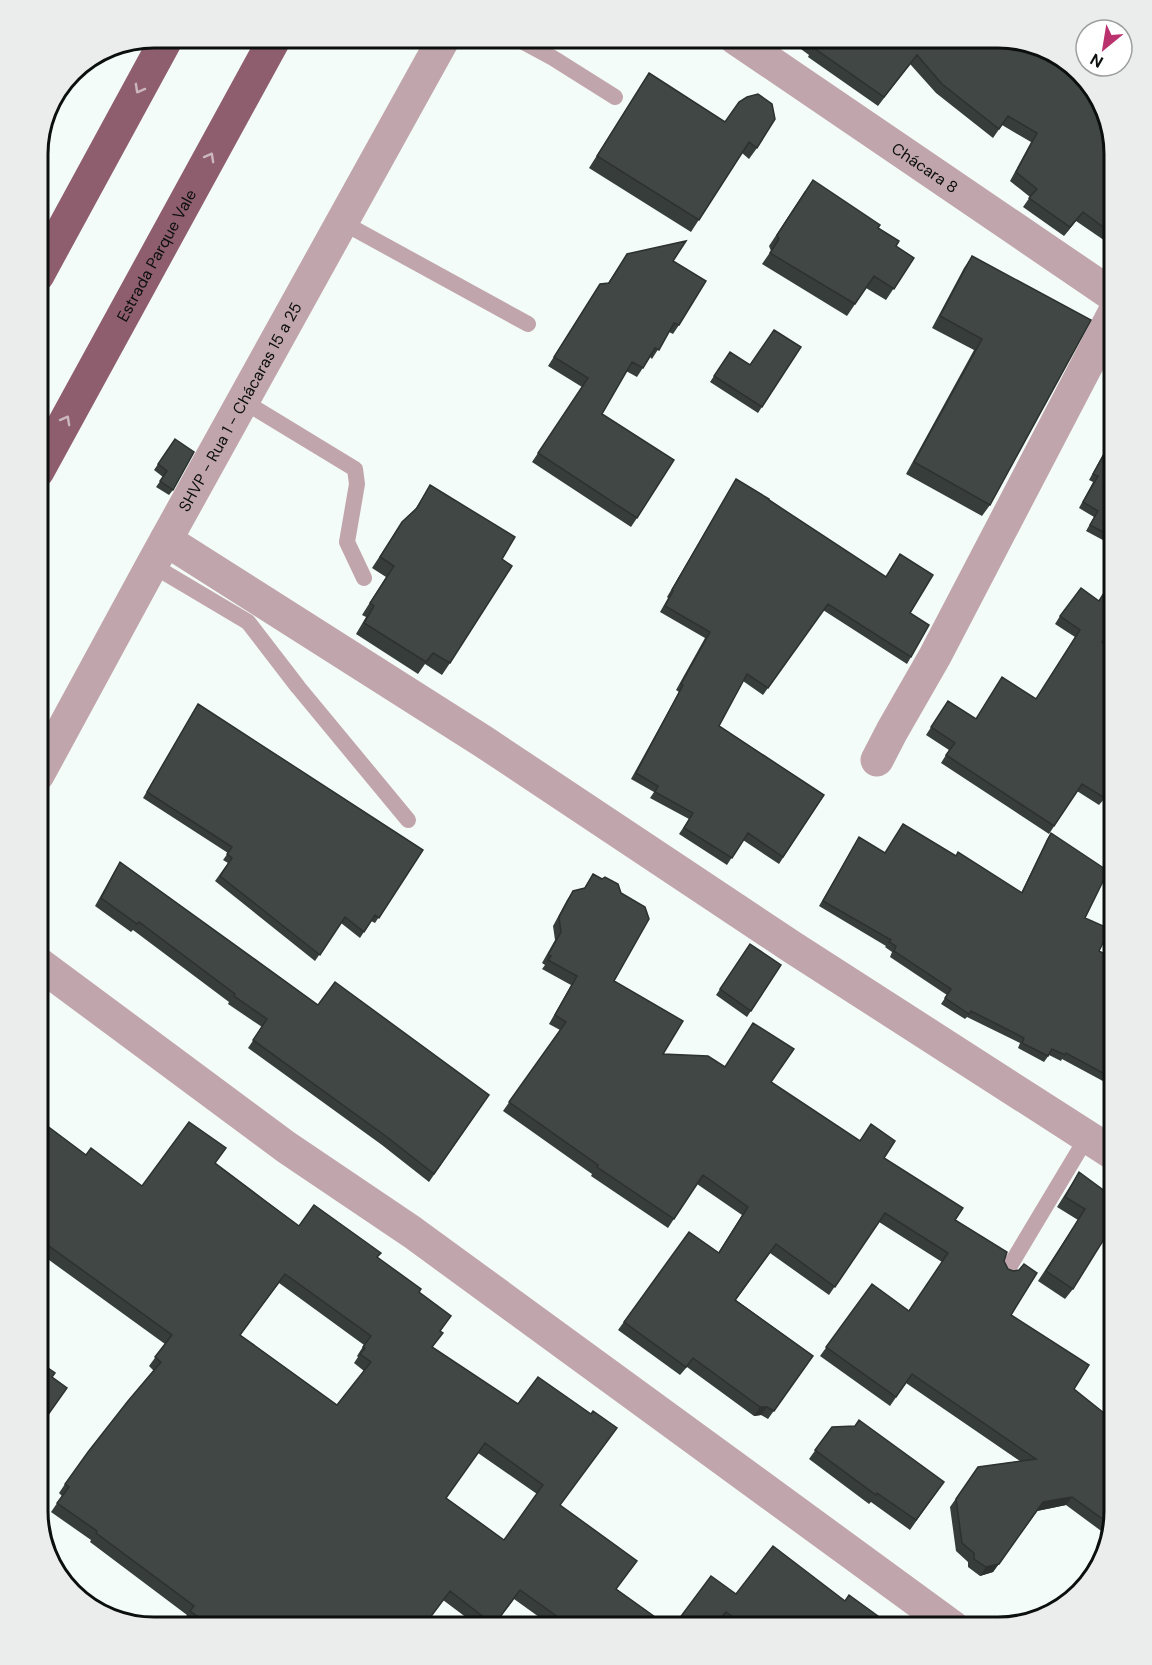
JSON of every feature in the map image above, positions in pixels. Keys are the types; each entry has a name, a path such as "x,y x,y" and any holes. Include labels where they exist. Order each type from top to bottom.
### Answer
{"main road":[{"path":"48,257 162,48"},
{"name":"Estrada Parque Vale","path":"48,453 270,48"}],"street":[{"name":"SHVP - Rua 1 - Chácaras 15 a 25","path":"48,757 438,48"},
{"name":"Chácara 8","path":"750,48 1104,289"},
{"path":"877,760 935,656 1104,332"},
{"path":"159,553 484,742 792,946 1104,1148"},
{"path":"48,970 286,1147 412,1232 938,1617"}],"lane":[{"path":"534,48 615,97"},
{"path":"342,222 528,324"},
{"path":"243,401 355,469 357,484 347,542 364,578"},
{"path":"159,553 248,622 298,687 408,819"},
{"path":"1008,1269 1087,1137"}],"building":[{"path":"814,48 1005,48 1026,52 1051,62 1063,70 1082,89 1096,113 1104,154 1104,228 1083,212 1070,227 1029,198 1037,189 1016,172 1037,133 1008,116 999,129 942,84 917,55 884,97"},
{"path":"649,73 725,122 739,102 747,97 758,94 772,104 775,119 757,148 749,142 699,220 597,156"},
{"path":"813,180 880,225 878,228 899,241 896,246 914,258 894,289 874,276 855,304 770,253 779,239 777,235"},
{"path":"686,241 673,261 706,281 679,325 674,323 659,350 655,348 643,368 632,362 602,414 674,460 637,518 538,453 588,378 554,357 600,284 609,283 627,254"},
{"path":"972,256 1091,320 990,505 914,462 982,339 940,316"},
{"path":"774,330 801,347 762,407 714,376 730,352 750,365"},
{"path":"175,439 194,452 173,490 160,481 167,471 158,464"},
{"path":"1104,454 1104,533 1090,525 1098,511 1083,502 1098,476 1093,474"},
{"path":"736,479 886,577 900,554 933,575 910,613 929,625 911,657 828,604 768,688 747,674 719,726 824,795 783,857 748,833 732,858 684,828 693,813 655,792 658,786 636,773 710,632 665,606"},
{"path":"430,485 515,537 502,559 512,566 450,663 433,653 426,662 364,623 374,606 370,603 394,566 380,557 402,522 417,508"},
{"path":"1081,588 1099,601 1104,593 1104,638 1102,642 1104,644 1104,797 1082,784 1054,826 946,755 955,743 931,727 948,701 976,719 1002,677 1036,699 1080,630 1060,616"},
{"path":"198,704 423,850 379,918 375,915 364,932 345,917 320,955 220,876 232,858 227,854 232,847 147,792"},
{"path":"903,824 956,856 958,852 1022,893 1051,833 1104,868 1104,879 1085,918 1104,926 1104,941 1099,951 1104,954 1104,1074 1066,1053 1065,1055 1052,1049 1048,1056 1022,1043 1024,1038 971,1011 969,1014 945,998 951,989 894,951 896,946 889,942 891,940 823,901 859,837 885,853"},
{"path":"120,862 318,1005 335,982 489,1095 434,1174 253,1040 267,1019 139,922 137,924 101,898"},
{"path":"593,874 602,879 605,877 618,884 621,893 645,907 649,919 614,981 683,1021 663,1054 708,1056 725,1067 753,1023 794,1049 771,1082 860,1141 871,1124 895,1141 884,1158 963,1208 955,1220 1007,1252 1004,1261 1008,1269 1019,1270 1024,1264 1037,1273 1011,1315 1089,1365 1074,1389 1104,1413 1103,1520 1072,1497 1043,1502 999,1564 986,1567 974,1559 974,1553 962,1543 956,1499 978,1467 1036,1459 912,1374 896,1397 826,1347 872,1284 909,1311 948,1253 885,1213 835,1287 776,1244 735,1300 813,1356 774,1411 767,1407 760,1407 693,1358 686,1367 624,1322 689,1232 719,1253 748,1207 703,1175 674,1219 597,1167 598,1165 509,1102 566,1022 555,1015 577,976 548,960 551,956 548,955 561,932 559,917 573,891 585,888"},
{"path":"750,944 781,965 751,1011 720,989"},
{"path":"189,1122 226,1148 215,1163 299,1226 314,1205 381,1253 377,1257 421,1289 419,1292 451,1316 440,1331 443,1333 432,1347 518,1404 538,1377 591,1414 593,1411 617,1428 560,1505 637,1561 616,1589 655,1617 558,1617 520,1590 500,1617 484,1617 450,1591 430,1617 198,1617 190,1611 194,1606 57,1503 69,1487 65,1484 88,1452 161,1362 155,1357 172,1335 48,1245 48,1126 86,1155 91,1148 142,1186","holes":["285,1274 371,1336 360,1354 371,1362 337,1405 240,1335","485,1443 543,1485 504,1540 446,1498"]},
{"path":"1079,1172 1104,1191 1104,1239 1073,1289 1046,1271 1085,1209 1065,1197"},
{"path":"48,1368 55,1373 52,1377 67,1388 48,1415"},
{"path":"859,1420 944,1482 916,1520 877,1493 876,1495 815,1450 832,1427 855,1426"},
{"path":"773,1546 845,1601 849,1595 879,1617 733,1617 726,1612 722,1617 680,1617 711,1576 736,1594"}]}
